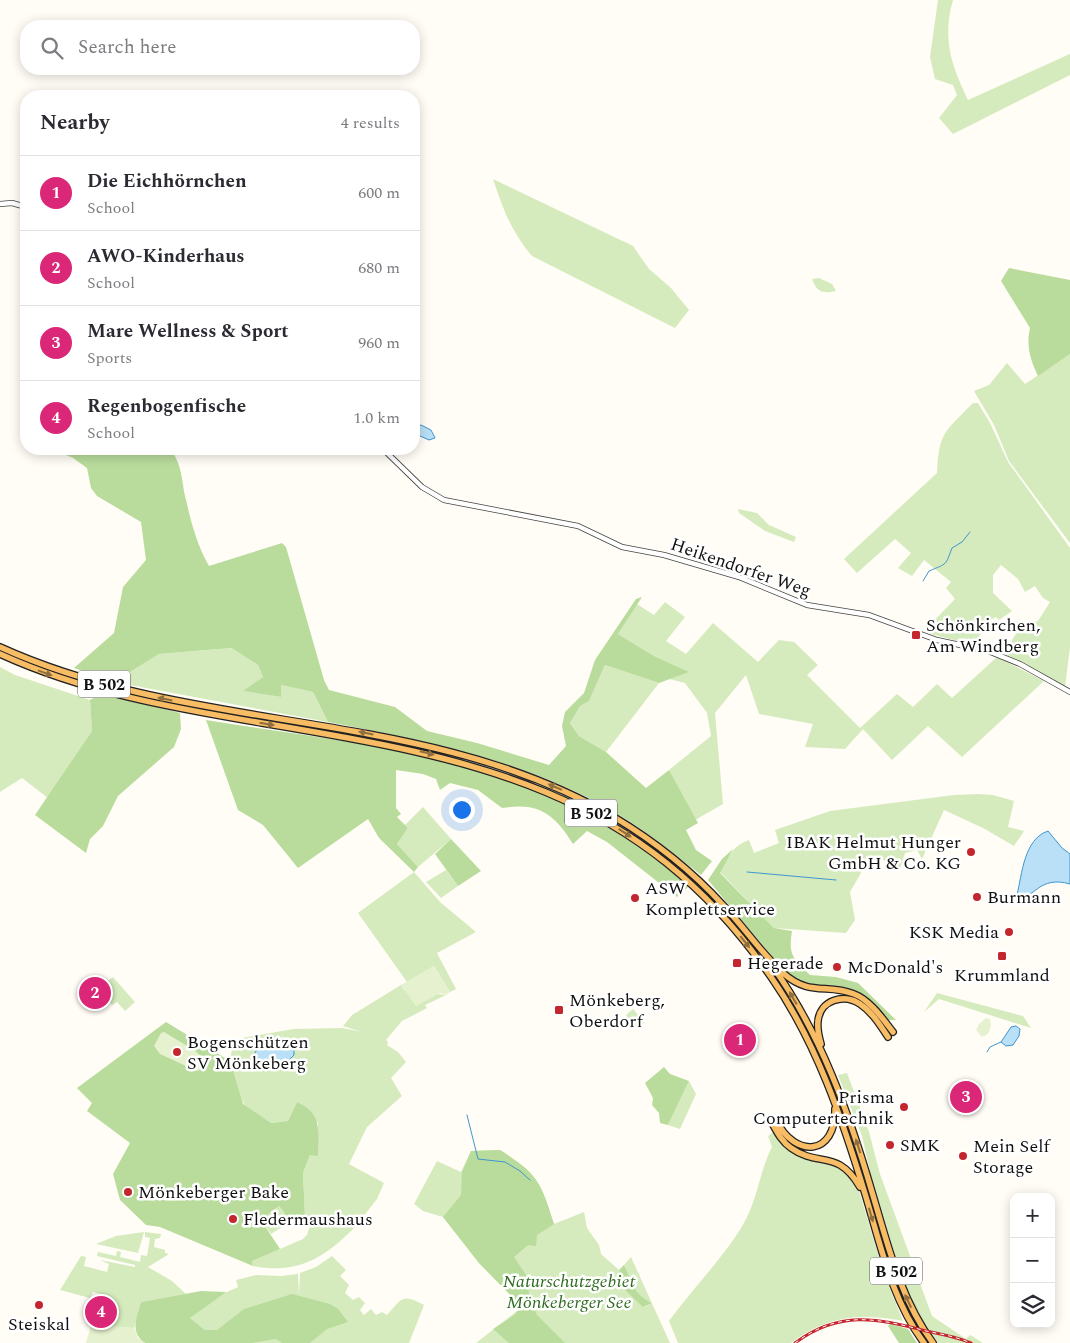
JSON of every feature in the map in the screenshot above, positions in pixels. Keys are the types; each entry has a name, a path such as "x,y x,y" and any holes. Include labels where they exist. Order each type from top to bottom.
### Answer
{"highway":[{"name":"B 502","path":"0,646 60,671 216,712 353,731 427,746 502,766 565,791 614,817 670,856 722,904 757,944 790,992 823,1054 856,1141 902,1289 916,1317 933,1343"},
{"name":"B 502","path":"0,654 57,677 111,694 375,742 458,761 536,787 611,824 660,858 690,882 750,947 784,996 804,1033 834,1102 899,1301 924,1343"},
{"path":"757,944 783,973 796,983 817,990 845,991 862,998 893,1032"},
{"path":"823,1054 818,1020 822,1010 835,999 844,998 859,1003 875,1019 888,1037"},
{"path":"834,1102 834,1129 830,1137 822,1144 812,1147 793,1142 774,1121 790,1148 800,1154 839,1163 852,1173 866,1197"}],"street":[{"path":"0,204 12,203 20,205"},
{"name":"Heikendorfer Weg","path":"389,455 422,487 444,500 578,526 622,547 664,555 739,577 807,605 869,615 937,640 988,651 1015,662 1070,692"}],"green space":[{"path":"938,0 953,0 948,27 948,39 953,63 968,100 1070,54 1070,75 953,134 939,118 957,95 953,85 935,79 930,57"},
{"path":"493,179 633,246 649,269 671,288 689,310 675,328 532,256 518,238 508,219"},
{"path":"1009,268 1070,280 1070,354 1038,376 1033,364 1028,341 1030,328 1001,281"},
{"path":"819,278 832,284 836,291 824,292 818,289 812,279"},
{"path":"1070,354 1070,543 1009,461 994,425 974,391 989,385 1007,363 1025,384"},
{"path":"973,403 978,403 990,423 1008,462 1070,548 1070,647 1065,687 1005,654 1017,633 1025,626 1038,621 1050,602 1043,598 1035,586 1025,592 1018,579 1001,565 993,575 993,593 1012,611 999,620 996,617 988,621 974,645 927,633 926,629 955,599 946,588 951,582 924,560 912,576 898,568 911,553 895,539 857,573 844,559 937,473 940,448 945,433"},
{"path":"66,455 174,455 179,467 192,525 209,566 282,543 286,547 324,680 329,690 395,707 427,731 477,743 549,765 566,746 562,726 565,712 584,693 595,660 636,599 642,597 618,634 654,656 689,672 659,683 605,665 589,701 580,706 570,723 579,736 606,752 646,788 669,770 698,823 686,830 696,850 712,861 701,875 648,834 614,812 581,794 512,766 439,745 328,722 313,692 281,685 281,697 243,691 263,677 258,665 232,648 159,654 114,682 74,668 114,633 123,587 146,560 141,522 97,496 91,488 87,468"},
{"path":"738,509 757,513 769,525 796,537 794,542 765,531 739,513"},
{"path":"665,602 685,617 666,641 686,654 713,623 758,662 779,640 794,642 818,665 807,675 860,728 897,694 913,707 937,684 952,698 997,657 1044,681 962,757 928,726 892,760 863,729 845,749 805,747 813,724 759,714 746,675 715,713 723,804 695,820 669,770 711,736 707,713 685,683 669,679 688,672 654,656 618,634 637,604 654,615"},
{"path":"233,648 258,665 263,677 244,691 281,697 281,685 313,692 328,722 114,682 159,654"},
{"path":"605,665 659,683 606,752 579,736 570,723 580,705 589,701"},
{"path":"0,667 15,675 90,700 92,731 48,798 22,778 0,792"},
{"path":"102,693 180,713 181,729 174,747 118,796 103,826 90,839 86,853 35,815 92,731 90,700"},
{"path":"206,720 419,755 502,777 563,801 601,822 638,846 689,886 677,897 607,842 587,831 573,844 559,824 544,812 526,807 502,808 478,790 450,783 440,790 436,779 423,774 396,770 396,808 401,814 397,817 408,828 397,844 418,867 414,872 379,838 368,819 298,868 263,825 238,810"},
{"path":"954,795 993,795 1014,801 1008,827 1024,831 1014,846 983,828 944,810 922,859 917,850 905,853 900,868 875,856 856,863 861,873 850,892 855,920 846,933 774,928 720,872 731,853 743,843 749,840 754,853 779,843 775,830 830,811"},
{"path":"423,807 451,839 418,867 397,844 408,828 405,825"},
{"path":"451,839 481,871 458,886 435,854"},
{"path":"733,849 720,873 774,928 792,931 791,951 799,964 810,975 836,977 858,983 896,1020 887,1020 871,1002 856,991 842,987 802,982 784,971 708,880 722,859"},
{"path":"446,870 458,886 441,898 426,882"},
{"path":"414,872 440,902 476,932 437,953 456,989 450,992 434,966 407,982 358,913"},
{"path":"434,966 450,992 446,995 440,993 416,1006 401,985"},
{"path":"113,977 135,1002 125,1011 117,1002 112,1005 98,988"},
{"path":"401,985 404,990 446,995 425,1005 427,1008 402,1021 386,1040 388,1042 387,1045 398,1052 406,1062 391,1078 402,1096 367,1127 349,1164 384,1183 377,1199 359,1222 305,1217 303,1173 310,1155 318,1155 318,1123 297,1102 288,1121 271,1123 248,1108 239,1095 233,1077 230,1059 232,1051 236,1043 242,1038 293,1029 343,1028 362,1032 343,1026 352,1015"},
{"path":"937,993 1023,1016 1031,1028 939,999 924,1012"},
{"path":"633,1009 645,1023 634,1026 626,1015"},
{"path":"986,1018 990,1019 991,1026 988,1034 982,1037 976,1030 979,1024"},
{"path":"166,1022 230,1061 243,1104 271,1123 288,1121 297,1102 311,1112 315,1118 318,1131 318,1156 310,1155 303,1173 305,1217 291,1221 279,1206 261,1220 280,1249 252,1261 253,1266 160,1227 146,1225 120,1200 113,1174 130,1143 87,1111 92,1103 77,1088"},
{"name":"Bogenschützen SV Mönkeberg","path":"164,1032 194,1050 205,1060 203,1069 197,1071 160,1054 154,1046 161,1033"},
{"path":"664,1067 670,1074 689,1081 668,1125 660,1123 659,1113 652,1105 653,1098 645,1083"},
{"path":"847,1073 869,1132 880,1174 932,1316 966,1339 970,1335 983,1343 938,1343 918,1316 903,1279 875,1193 862,1136 838,1075"},
{"path":"689,1081 696,1094 680,1129 668,1125"},
{"path":"775,1131 790,1150 834,1162 853,1180 859,1191 884,1274 903,1321 872,1317 844,1319 818,1327 791,1343 678,1343 669,1321 739,1232 753,1201 772,1147 768,1136"},
{"name":"Naturschutzgebiet Mönkeberger See","path":"500,1150 513,1158 536,1180 541,1188 554,1224 584,1212 587,1228 599,1245 601,1254 619,1270 624,1289 644,1307 652,1303 670,1343 476,1343 522,1307 479,1263 443,1217 423,1211 414,1204 437,1161 461,1172 471,1151"},
{"path":"500,1150 523,1166 536,1180 550,1210 554,1224 537,1235 536,1246 528,1245 514,1257 526,1275 530,1299 537,1315 565,1343 509,1343 493,1329 513,1316 522,1307 479,1263 443,1217 461,1195 462,1172 471,1151"},
{"path":"279,1206 291,1221 271,1234 261,1220"},
{"path":"312,1220 357,1225 334,1246 311,1261 284,1268 253,1266 252,1261 303,1239 307,1235"},
{"path":"144,1232 138,1253 96,1244 116,1236"},
{"path":"145,1232 161,1234 160,1238 155,1239 154,1247 165,1250 165,1253 169,1254 148,1267 172,1281 186,1294 141,1302 134,1328 103,1326 109,1306 104,1304 105,1295 93,1292 90,1298 60,1290 81,1256 86,1257 84,1266 107,1272 109,1264 100,1260 135,1267 135,1265 97,1256 98,1252 116,1256 117,1251 121,1252 120,1257 140,1262 141,1255 147,1256 150,1238 145,1237"},
{"path":"332,1256 346,1270 340,1276 349,1285 345,1293 353,1300 359,1297 365,1303 360,1310 364,1315 371,1309 376,1315 382,1312 387,1315 399,1301 407,1298 424,1305 409,1343 198,1343 205,1330 190,1318 218,1296 238,1287 236,1280 256,1275 281,1276 298,1274 299,1295 300,1273 316,1267"},
{"path":"631,1257 652,1303 637,1291 624,1265"},
{"path":"624,1265 637,1291 652,1303 643,1307 624,1289 619,1270"},
{"path":"201,1291 226,1292 190,1318 205,1330 217,1330 244,1309 292,1294 330,1304 338,1309 348,1322 327,1329 310,1343 282,1343 276,1339 251,1343 145,1343 140,1339 136,1329 136,1319 141,1302"},
{"path":"92,1322 103,1326 134,1328 138,1338 145,1343 86,1343"},
{"path":"890,1324 908,1329 917,1343 899,1343 888,1326"}],"water":[{"path":"420,426 431,430 435,438 429,440 420,436"},
{"path":"1048,831 1062,848 1070,854 1070,884 1051,883 1038,888 1029,895 1019,898 1017,895 1025,858 1034,841"},
{"path":"1016,1026 1020,1029 1019,1036 1013,1045 1006,1046 1001,1042 1011,1027"},
{"path":"286,1045 294,1049 294,1055 284,1065 261,1062 254,1055 257,1049"}],"waterway":[{"path":"923,581 929,571 945,563 952,548 962,542 970,532"},
{"path":"747,872 836,880"},
{"path":"987,1052 990,1047 1001,1042"},
{"path":"467,1115 478,1159 505,1162 530,1180"}],"railway":[{"path":"795,1343 811,1332 827,1325 859,1320 891,1323 971,1343"}],"place":[{"name":"Schönkirchen, Am Windberg","path":"916,635"},
{"name":"IBAK Helmut Hunger GmbH & Co. KG","path":"971,852"},
{"name":"Burmann","path":"977,897"},
{"name":"ASW Komplettservice","path":"635,898"},
{"name":"KSK Media","path":"1009,932"},
{"name":"Krummland","path":"1002,956"},
{"name":"Hegerade","path":"737,963"},
{"name":"McDonald's","path":"837,967"},
{"name":"AWO-Kinderhaus","path":"95,993"},
{"name":"Mönkeberg, Oberdorf","path":"559,1010"},
{"name":"Die Eichhörnchen","path":"740,1040"},
{"name":"Bogenschützen SV Mönkeberg","path":"177,1052"},
{"name":"Mare Wellness & Sport","path":"966,1097"},
{"name":"Prisma Computertechnik","path":"904,1107"},
{"name":"SMK","path":"890,1145"},
{"name":"Mein Self Storage","path":"963,1156"},
{"name":"Mönkeberger Bake","path":"128,1192"},
{"name":"Fledermaushaus","path":"233,1219"},
{"name":"Steiskal","path":"39,1305"},
{"name":"Regenbogenfische","path":"101,1312"}]}
